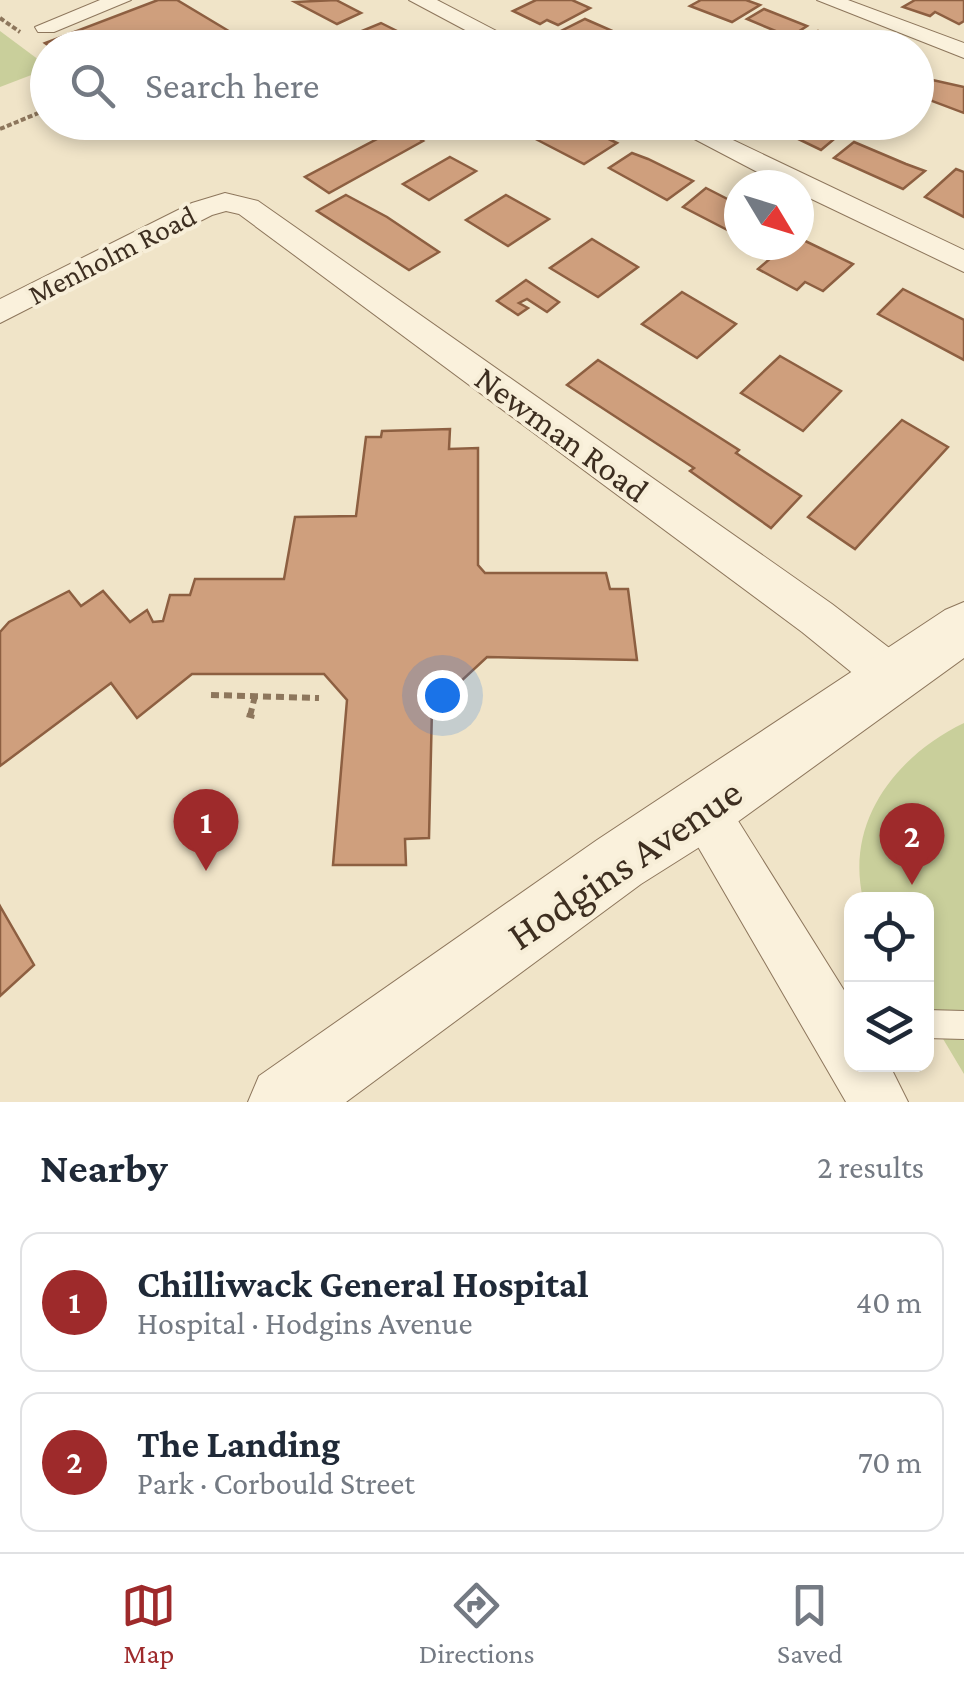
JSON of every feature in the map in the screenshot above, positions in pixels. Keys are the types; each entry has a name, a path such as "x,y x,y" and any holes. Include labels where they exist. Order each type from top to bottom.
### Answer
{"street":[{"path":"46,26 120,0"},
{"path":"420,0 481,30"},
{"path":"828,0 910,30"},
{"path":"934,39 964,50"},
{"path":"711,140 964,262"},
{"name":"Menholm Road","path":"0,312 202,209 225,202"},
{"name":"Newman Road","path":"225,202 248,206 817,618 893,678"},
{"name":"Hodgins Avenue","path":"285,1102 619,862 703,809 964,627"},
{"path":"703,809 844,1037"},
{"path":"863,1072 879,1102"}],"lane":[{"path":"934,1024 964,1025"}],"path":[{"path":"0,129 30,117"},
{"path":"211,696 320,698"},
{"path":"250,718 255,696"}],"green space":[{"path":"0,31 30,53 30,76 0,87"},
{"path":"964,723 964,1074 934,1024 934,892 862,892 859,870 869,818 881,794 917,753"}],"building":[{"path":"158,0 177,0 227,30 79,30"},
{"path":"336,0 361,13 337,24 295,2"},
{"path":"536,0 572,0 590,8 558,25 547,20 540,24 513,11"},
{"path":"701,0 746,0 760,5 732,22 690,6"},
{"path":"915,0 964,0 964,21 959,24 935,12 930,16 903,7"},
{"path":"764,9 807,26 801,30 773,30 747,19"},
{"path":"585,19 610,30 563,30"},
{"path":"381,23 395,30 364,30"},
{"path":"934,80 964,87 964,113 934,102"},
{"path":"375,140 423,141 329,193 305,177"},
{"path":"538,140 617,143 584,164"},
{"path":"800,140 833,140 821,150"},
{"path":"854,142 925,171 903,189 834,158"},
{"path":"632,153 693,181 667,200 609,168"},
{"path":"450,157 476,171 429,200 403,184"},
{"path":"956,169 964,172 964,217 925,197"},
{"path":"706,188 724,197 724,228 683,207"},
{"path":"346,195 439,252 409,270 317,211"},
{"path":"506,195 549,219 508,246 466,220"},
{"path":"592,239 638,267 598,297 550,268"},
{"path":"814,245 853,264 823,291 805,282 797,290 758,269 768,260 814,260"},
{"path":"526,280 559,302 547,312 527,299 519,303 528,308 518,315 497,301"},
{"path":"903,289 964,320 964,360 878,314"},
{"path":"682,292 736,324 697,358 642,324"},
{"path":"780,356 841,391 803,431 741,393"},
{"path":"598,360 739,450 736,453 801,496 771,528 690,471 694,468 567,385"},
{"path":"902,420 948,447 855,549 808,517"},
{"path":"450,429 449,449 478,448 478,565 485,573 606,573 610,589 628,589 637,660 487,657 432,708 429,838 405,839 406,865 333,865 347,700 324,674 192,674 137,718 111,683 0,766 0,632 9,622 69,591 81,606 103,591 130,622 147,610 153,622 163,621 170,595 190,595 195,579 284,579 295,517 356,516 366,437 381,437 382,431"},
{"path":"0,906 34,965 0,996"}],"place":[{"name":"Chilliwack General Hospital","path":"206,871"},
{"name":"The Landing","path":"912,885"}]}
